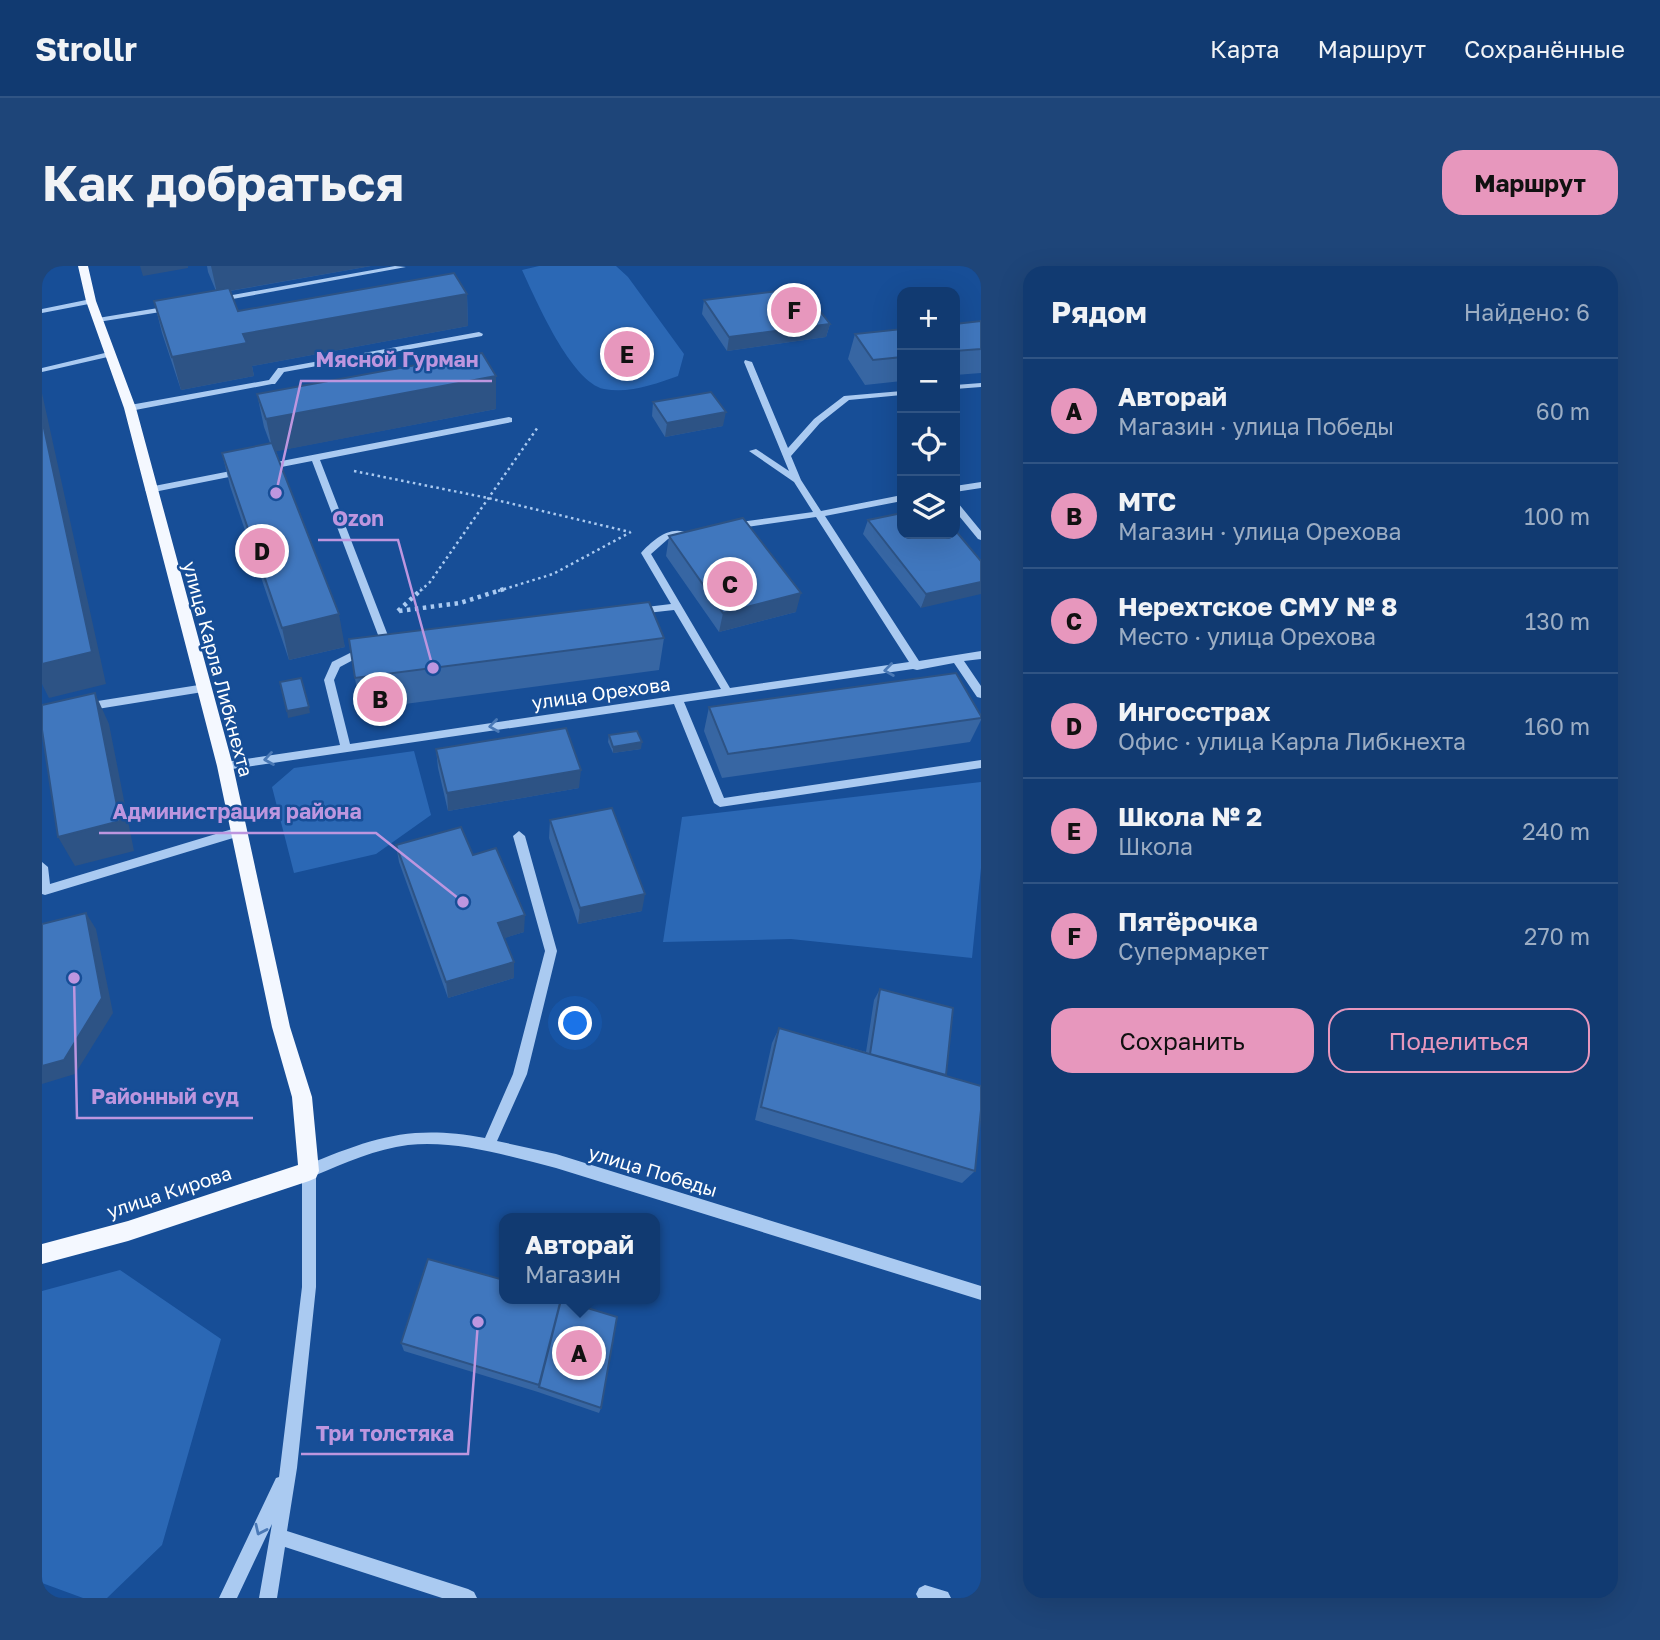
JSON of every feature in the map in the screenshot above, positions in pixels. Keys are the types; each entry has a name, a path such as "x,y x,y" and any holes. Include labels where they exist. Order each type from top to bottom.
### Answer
{"main road":[{"name":"улица Карла Либкнехта","path":"83,266 109,354 130,408 149,490 225,766 281,1027 302,1097 309,1171"},
{"name":"улица Кирова","path":"42,1254 128,1231 309,1171"}],"street":[{"path":"204,302 402,267"},
{"path":"42,311 92,301"},
{"path":"98,320 177,306"},
{"path":"130,408 272,382 281,370 479,334"},
{"path":"42,370 109,354"},
{"path":"748,362 797,480 916,666"},
{"path":"960,387 981,385"},
{"path":"787,455 817,421 847,398 897,393"},
{"path":"149,490 316,461 509,420"},
{"path":"752,451 797,480"},
{"path":"316,461 387,646"},
{"path":"960,488 981,485"},
{"path":"716,529 897,499"},
{"path":"960,511 981,536"},
{"path":"691,533 665,536 646,553 727,693"},
{"path":"621,613 677,606"},
{"path":"346,748 329,680 336,665 364,649 401,644"},
{"name":"улица Орехова","path":"225,766 981,655"},
{"path":"957,659 981,694"},
{"path":"69,709 205,688"},
{"path":"678,700 720,803 981,764"},
{"path":"42,867 45,890 239,832"},
{"path":"488,1146 520,1074 551,951 519,836"},
{"name":"улица Победы","path":"309,1171 363,1148 408,1139 488,1146 556,1161 981,1293"},
{"path":"268,1598 289,1468 309,1287 309,1171"},
{"path":"228,1598 289,1468"},
{"path":"278,1536 468,1598"}],"path":[{"path":"380,629 430,582 538,427"},
{"path":"316,461 630,532 665,536"},
{"path":"399,611 460,603 553,574 630,532"}],"shaded area":[{"path":"539,266 616,266 628,277 684,354 678,376 623,390 604,389 592,383 567,356 522,270"},
{"path":"414,751 431,815 376,854 294,873 272,787 294,768"},
{"path":"981,782 981,868 972,958 791,939 663,942 682,817"},
{"path":"120,1270 221,1339 162,1545 107,1598 83,1598 42,1583 42,1291"}],"building":[{"path":"454,273 467,294 243,334 247,343 172,357 154,301 229,288 238,311"},
{"path":"802,288 830,324 729,337 704,300"},
{"path":"981,321 981,349 960,351 960,323"},
{"path":"897,330 897,358 873,360 855,334"},
{"path":"482,353 496,376 266,419 257,394"},
{"path":"711,392 726,412 667,423 653,402"},
{"path":"42,419 92,652 42,664"},
{"path":"272,443 339,614 282,628 222,453"},
{"path":"897,514 897,539 960,539 960,536 981,561 981,582 926,594 868,520"},
{"path":"743,518 801,593 723,613 669,536"},
{"path":"649,602 664,638 355,678 349,639"},
{"path":"956,673 981,718 728,754 709,707"},
{"path":"301,678 309,707 287,711 280,682"},
{"path":"95,693 120,821 58,837 42,730 42,705"},
{"path":"566,728 581,770 447,793 436,749"},
{"path":"637,731 642,742 613,747 609,735"},
{"path":"612,808 645,894 580,908 550,820"},
{"path":"461,827 473,855 496,848 525,915 498,923 514,962 446,982 396,845"},
{"path":"86,913 102,998 64,1060 42,1066 42,924"},
{"path":"880,989 953,1008 946,1075 870,1054"},
{"path":"779,1028 981,1086 975,1171 761,1107"},
{"path":"428,1259 499,1279 499,1304 560,1304 539,1385 401,1343"},
{"path":"560,1304 574,1304 617,1317 601,1408 539,1387"}],"place":[{"name":"Пятёрочка","path":"794,310"},
{"name":"Школа № 2","path":"627,354"},
{"name":"Мясной Гурман","path":"276,493"},
{"name":"Ингосстрах","path":"262,551"},
{"name":"Нерехтское СМУ № 8","path":"730,584"},
{"name":"Ozon","path":"433,668"},
{"name":"МТС","path":"380,699"},
{"name":"Администрация района","path":"463,902"},
{"name":"Районный суд","path":"74,978"},
{"name":"Три толстяка","path":"478,1322"},
{"name":"Авторай","path":"579,1353"}]}
